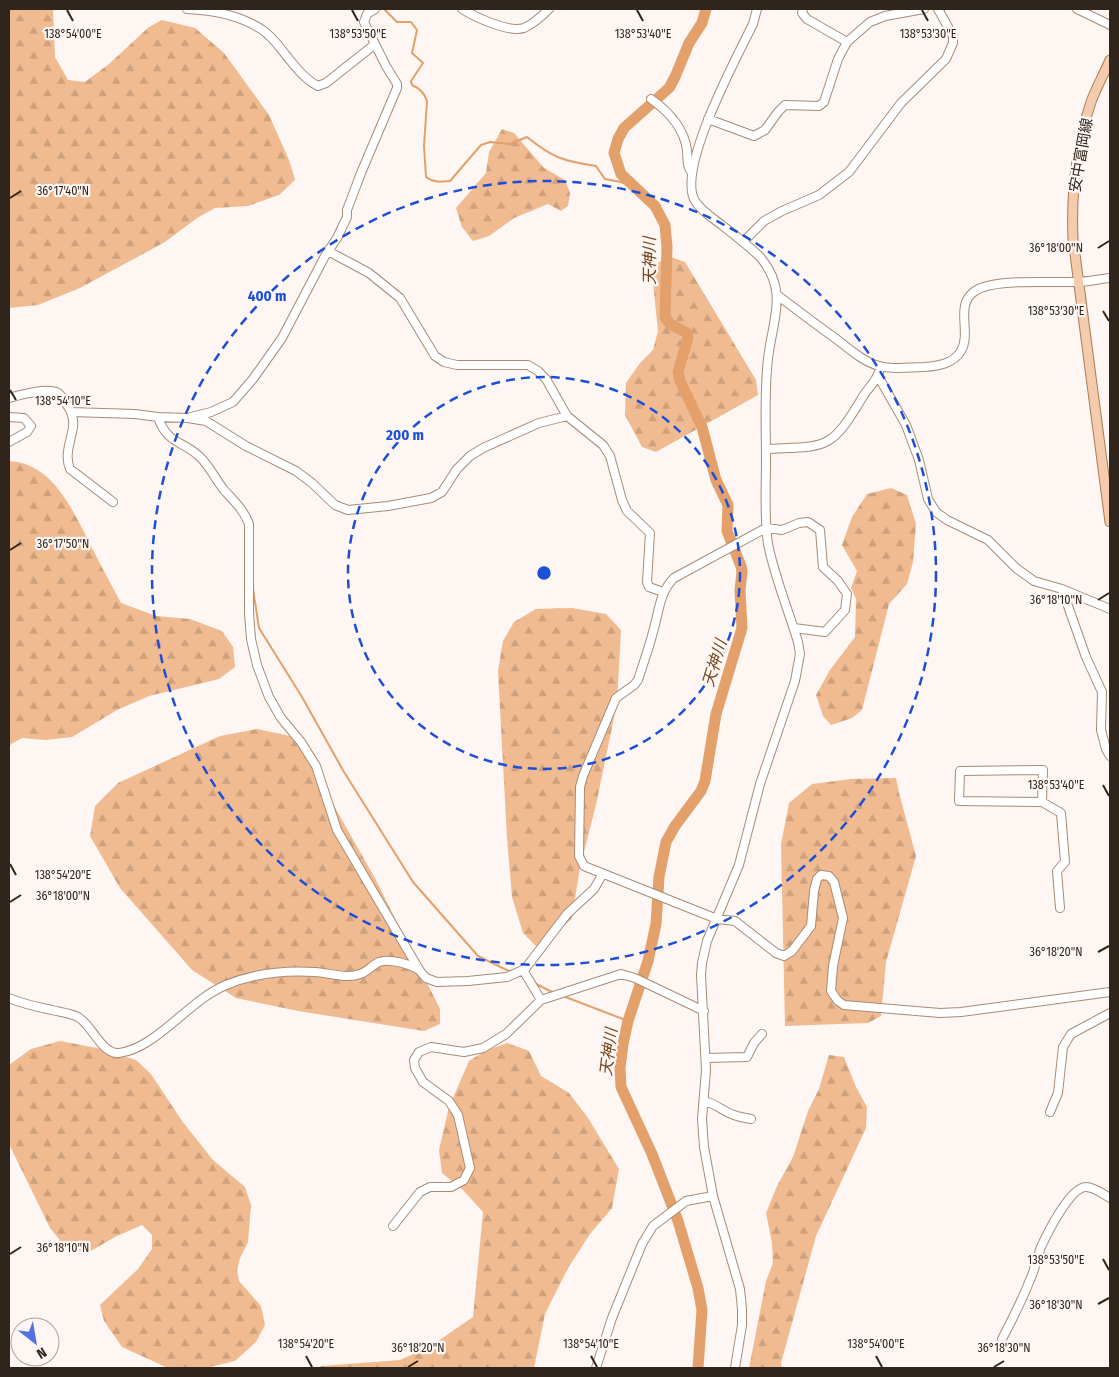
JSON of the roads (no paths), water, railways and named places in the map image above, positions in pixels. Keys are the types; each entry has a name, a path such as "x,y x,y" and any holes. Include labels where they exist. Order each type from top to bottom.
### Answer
{"main road":[{"name":"安中富岡線","path":"1110,60 1092,101 1083,128 1074,174 1072,212 1073,239 1110,522"}],"street":[{"path":"188,9 225,14 262,29 298,70 318,86 326,83 374,44"},
{"path":"188,418 211,412 233,402 253,379 282,338 347,217 361,172 398,84 374,44 364,20 367,14 375,9"},
{"path":"462,9 473,16 511,29 518,29 531,24 549,9"},
{"path":"735,1368 742,1325 740,1289 713,1196 702,1130 706,1058 701,982 702,963 707,942 738,865 760,784 795,681 800,654 794,628 772,559 766,528 766,375 778,306 777,295 772,275 767,266 743,242 700,208 692,193 692,173 708,119 753,24 757,9"},
{"path":"803,9 802,13 807,19 847,42"},
{"path":"708,119 754,136 765,130 785,105 819,106 824,102 838,59 847,42 870,22 884,16 924,9"},
{"path":"743,242 764,222 782,211 819,195 849,172 890,116 946,59 953,43 953,36 938,9"},
{"path":"1077,9 1110,25"},
{"path":"651,99 672,116 683,135 687,150 687,166 692,173"},
{"path":"328,251 369,273 400,298 435,356 444,362 458,365 528,365 546,379 567,416 603,445 610,456 627,512 650,533 647,582 649,588 663,592"},
{"path":"777,295 862,359 880,367 938,366 954,359 961,352 964,341 964,310 966,302 974,291 1000,284 1079,282 1110,278"},
{"path":"766,449 816,447 832,440 844,427 866,389 878,376 880,367"},
{"path":"878,376 906,425 919,460 928,500 936,512 947,520 988,540 1016,568 1034,581 1062,589 1110,609"},
{"path":"9,398 47,390 60,395 71,412 73,426 67,462 70,469 113,502"},
{"path":"71,412 188,418 212,424 246,446 296,472 312,483 335,505 348,510 388,506 431,498 442,492 457,469 470,456 483,448 539,423 567,416"},
{"path":"9,417 24,418 31,426 27,432 9,442"},
{"path":"158,417 162,429 179,444 202,459 246,515 249,524 251,639 257,666 269,697 281,718 301,742 316,766 337,830 420,971 426,978 437,982 468,981 507,977 523,970 568,914 594,889 602,875"},
{"path":"794,628 825,632 845,610 847,594 838,581 823,567 820,530 808,522 799,523 782,530 766,528 674,578 663,592 654,630 638,680 616,698 580,787 579,856 584,866 602,875 717,919 735,920 776,953 784,956 792,951 811,926 817,879 821,875 826,874 834,882 843,918 833,966 831,991 838,1001 844,1005 940,1014 1110,992"},
{"path":"1062,589 1086,657 1102,692 1101,730 1110,756"},
{"path":"1042,802 1043,770 960,770 960,801 1042,802 1061,813 1065,862 1057,871 1060,908"},
{"path":"9,998 34,1007 77,1016 87,1024 101,1044 110,1052 118,1053 137,1047 154,1037 196,1003 225,985 262,974 301,971 329,974 360,974 380,961 412,966 420,971"},
{"path":"523,970 541,1000"},
{"path":"393,1226 420,1192 430,1187 451,1187 464,1180 470,1168 458,1115 449,1100 421,1078 414,1065 416,1055 419,1052 431,1047 464,1052 484,1048 506,1034 541,1000 621,974 635,978 704,1011"},
{"path":"1050,1112 1058,1093 1063,1047 1071,1034 1110,1013"},
{"path":"706,1058 746,1058 754,1043 762,1034"},
{"path":"704,1101 716,1104 734,1116 750,1119"},
{"path":"1002,1339 1024,1294 1041,1248 1056,1217 1077,1190 1085,1187 1096,1190 1110,1198"},
{"path":"596,1368 612,1318 642,1244 653,1226 686,1201 713,1196"}],"waterway":[{"path":"384,9 397,22 411,22 417,30 412,53 423,63 411,81 412,85 425,96 427,101 424,146 426,177 435,181 450,181 481,145 490,142 510,144 527,137 544,150 559,158 596,166 605,179 621,182 635,188"},
{"name":"天神川","path":"698,1368 702,1310 698,1288 678,1221 652,1154 621,1087 620,1068 628,1021 648,961 656,924 659,877 666,842 675,826 701,791 705,781 716,714 742,628 740,590 742,572 727,531 728,505 716,480 702,427 680,381 678,372 688,338 687,333 670,324 665,317 667,247 665,225 655,206 621,174 614,153 624,128 669,88 689,43 702,23 706,9"},
{"path":"253,589 259,628 302,697 344,772 413,882 478,956 511,972"},
{"path":"534,983 554,993"},
{"path":"563,996 628,1021"}]}
